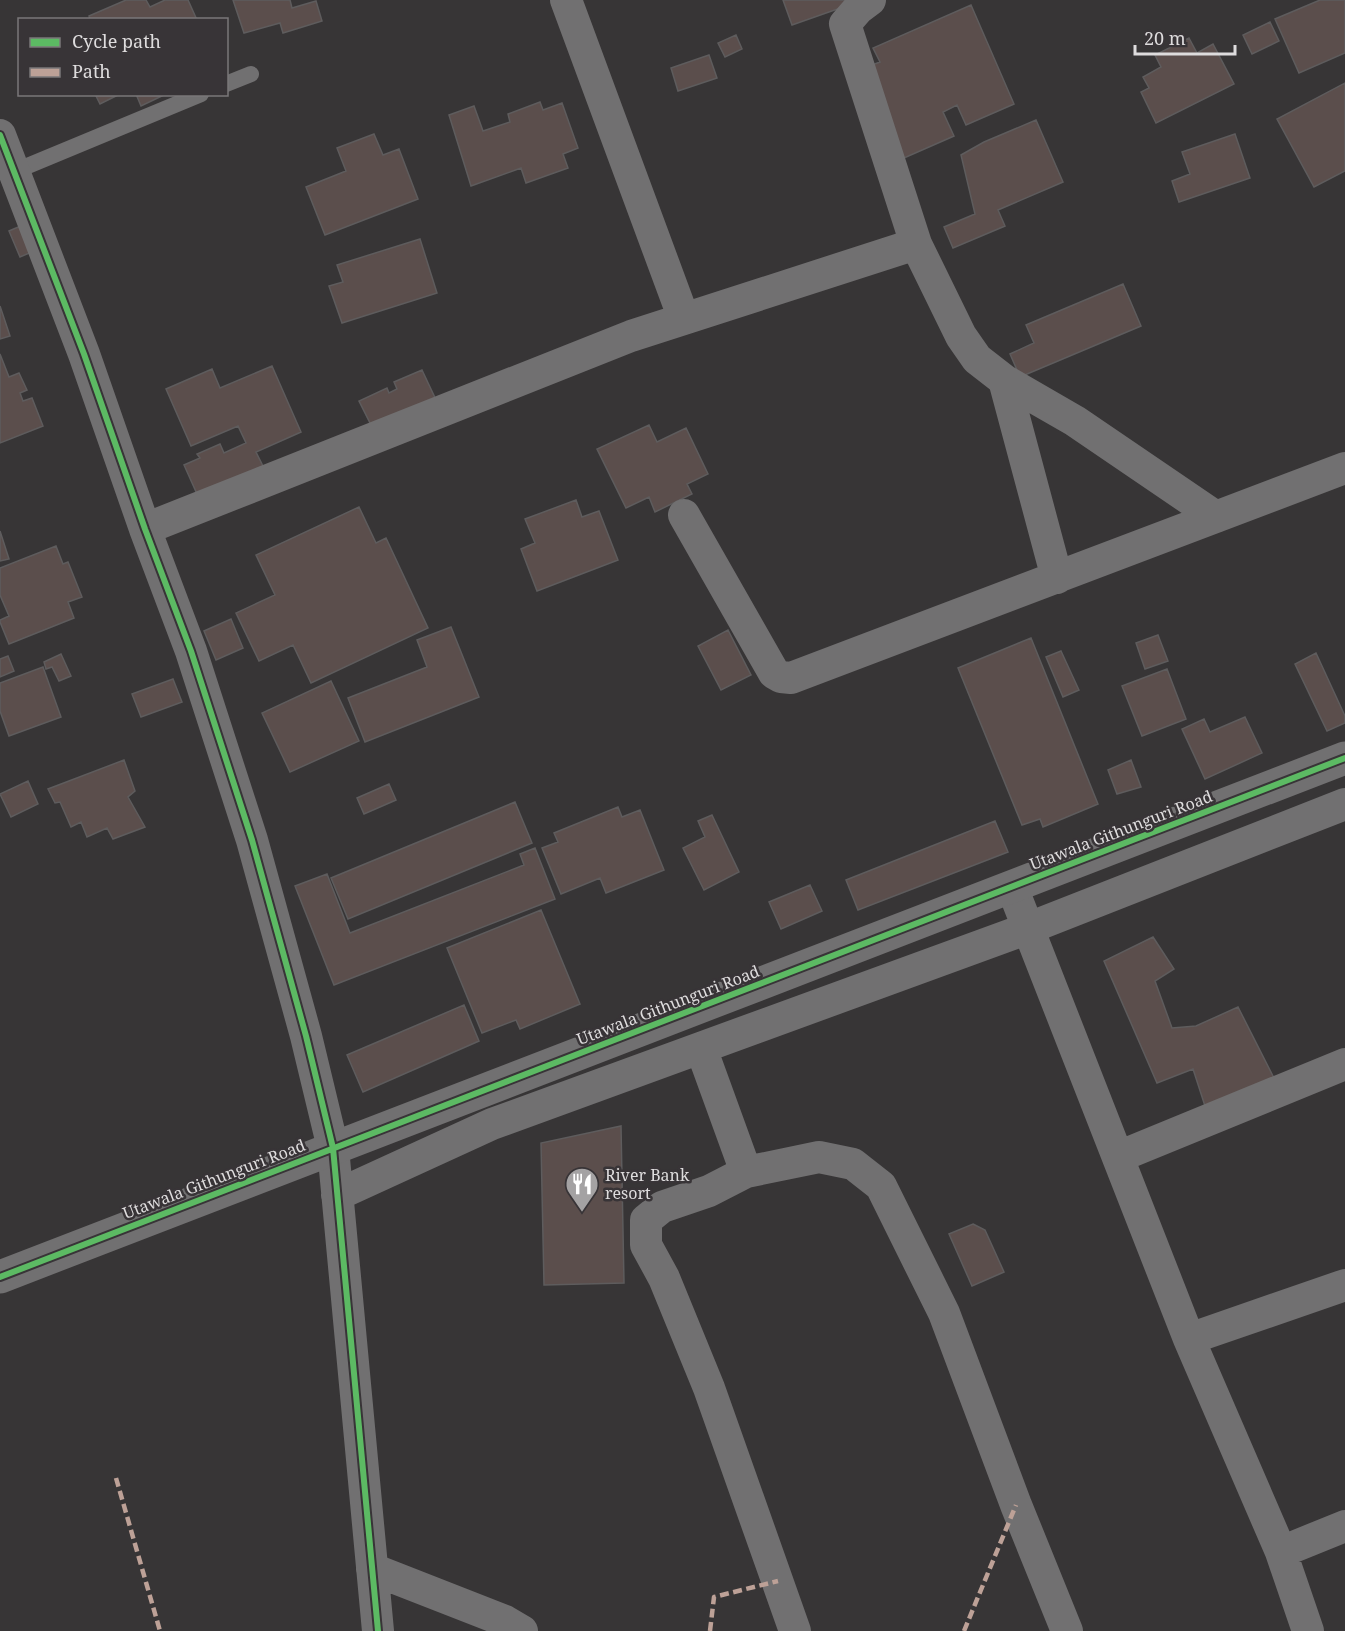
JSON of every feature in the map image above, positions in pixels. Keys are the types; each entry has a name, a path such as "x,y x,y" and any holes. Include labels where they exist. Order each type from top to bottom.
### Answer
{"street":[{"path":"566,0 684,319"},
{"path":"870,0 858,9 845,24 916,244 961,336 977,359 1004,380 1075,421 1216,517"},
{"path":"0,135 84,354 145,529 191,651 252,840 306,1036 333,1148 378,1631"},
{"path":"145,529 631,336 916,244"},
{"path":"1004,380 1057,578"},
{"path":"684,515 774,673 781,677 791,678 1345,468"},
{"name":"Utawala Githunguri Road","path":"0,1276 1345,759"},
{"path":"337,1195 492,1124 1029,928 1345,804"},
{"path":"1012,887 1189,1339 1281,1552 1308,1631"},
{"path":"701,1048 746,1172"},
{"path":"1118,1156 1345,1064"},
{"path":"795,1631 709,1388 664,1278 646,1245 646,1220 662,1207 709,1191 746,1172 819,1157 853,1164 881,1186 944,1313 1016,1505 1067,1631"},
{"path":"1189,1339 1345,1285"},
{"path":"1281,1552 1345,1526"},
{"path":"372,1569 505,1621 522,1631"}],"lane":[{"path":"228,83 251,74"},
{"path":"13,172 196,96"}],"building":[{"path":"126,0 146,0 150,7 165,0 188,0 196,18 90,18 89,16"},
{"path":"233,0 290,0 292,8 316,1 322,21 283,33 280,23 244,33"},
{"path":"783,0 863,0 792,25"},
{"path":"1320,0 1345,0 1345,53 1299,73 1275,19"},
{"path":"971,5 1014,104 966,125 957,105 943,112 954,136 904,158 864,68 880,62 873,48"},
{"path":"1270,22 1279,41 1252,54 1243,35"},
{"path":"736,35 742,49 725,57 718,43"},
{"path":"1189,38 1197,53 1213,44 1234,84 1156,123 1141,92 1149,88 1143,77 1161,67 1155,55"},
{"path":"709,55 717,78 678,91 671,68"},
{"path":"1345,83 1345,171 1314,187 1277,119"},
{"path":"96,96 116,96 100,104"},
{"path":"137,96 162,96 141,106"},
{"path":"540,102 543,110 562,103 578,148 563,154 568,168 526,183 521,168 471,186 449,115 474,106 483,131 510,122 508,114"},
{"path":"1036,120 1063,182 998,210 1005,226 953,248 944,227 975,214 961,155 984,142"},
{"path":"374,134 383,155 399,149 418,199 325,235 306,187 346,171 337,148"},
{"path":"1235,134 1250,178 1179,202 1172,181 1190,174 1182,152"},
{"path":"30,222 41,248 20,257 9,231"},
{"path":"420,239 437,293 342,323 329,286 343,282 337,265"},
{"path":"1123,284 1141,326 1020,377 1010,354 1034,343 1026,325"},
{"path":"0,306 10,336 0,339"},
{"path":"0,354 9,377 19,373 27,390 20,393 23,401 32,398 43,426 0,443"},
{"path":"272,366 301,432 256,452 263,466 197,494 184,465 200,458 197,454 220,444 224,453 246,443 238,426 191,446 166,389 212,369 220,388"},
{"path":"422,370 437,402 374,431 359,401 387,388 389,393 397,389 394,382"},
{"path":"649,425 657,442 686,428 708,474 687,484 692,494 655,512 649,497 626,508 597,449"},
{"path":"576,500 582,517 599,511 618,560 537,591 521,549 535,543 525,519"},
{"path":"359,507 376,543 386,538 428,628 311,683 293,645 259,661 236,613 275,595 256,555"},
{"path":"0,531 9,559 0,561"},
{"path":"56,546 63,564 68,562 82,597 68,602 74,618 9,644 0,622 9,616 0,595 0,568"},
{"path":"231,619 243,648 216,660 204,631"},
{"path":"451,627 479,697 365,742 348,698 427,667 417,640"},
{"path":"728,630 751,675 721,690 698,646"},
{"path":"1158,635 1168,661 1145,669 1136,643"},
{"path":"1031,638 1098,804 1043,827 1040,819 1022,825 958,668"},
{"path":"1061,651 1079,690 1063,697 1046,657"},
{"path":"1316,653 1345,716 1345,723 1327,731 1295,664"},
{"path":"61,654 71,676 59,681 52,667 46,669 44,662"},
{"path":"8,656 14,671 0,677 0,659"},
{"path":"43,667 61,717 9,736 0,711 0,683"},
{"path":"1167,669 1186,719 1142,736 1122,686"},
{"path":"173,679 182,702 141,717 132,694"},
{"path":"331,681 359,741 290,772 262,713"},
{"path":"1245,717 1262,753 1205,779 1182,729 1204,719 1210,732"},
{"path":"124,760 135,791 128,797 145,827 113,839 107,828 87,837 81,822 71,827 60,802 55,803 48,789"},
{"path":"1131,760 1141,787 1117,794 1108,770"},
{"path":"28,781 38,804 11,817 0,794"},
{"path":"389,784 396,800 364,814 357,798"},
{"path":"515,802 532,843 348,919 331,878"},
{"path":"618,807 622,817 640,810 664,870 606,893 600,878 561,894 542,848 558,842 554,833"},
{"path":"712,815 739,872 704,890 683,848 705,837 698,821"},
{"path":"995,821 1008,852 858,910 846,880"},
{"path":"535,848 555,899 334,985 295,886 327,874 350,933 524,865 520,854"},
{"path":"810,885 822,911 781,929 769,902"},
{"path":"541,910 580,1004 520,1029 516,1020 482,1033 447,948"},
{"path":"1153,937 1174,969 1155,981 1172,1028 1196,1026 1238,1007 1274,1078 1205,1106 1193,1069 1157,1083 1104,961"},
{"path":"464,1005 479,1041 363,1092 347,1055"},
{"name":"River Bank resort","path":"621,1126 624,1283 544,1285 541,1143"},
{"path":"973,1224 985,1230 1004,1272 972,1286 949,1234"}],"marked path":[{"path":"116,1478 160,1631"},
{"path":"964,1631 1016,1505"},
{"path":"710,1631 714,1597 778,1581"}],"cycle path":[{"path":"0,135 84,354 145,529 191,651 252,840 306,1036 333,1148 378,1631"},
{"path":"0,1277 1345,758"}],"place":[{"name":"River Bank resort","path":"582,1213"}]}
